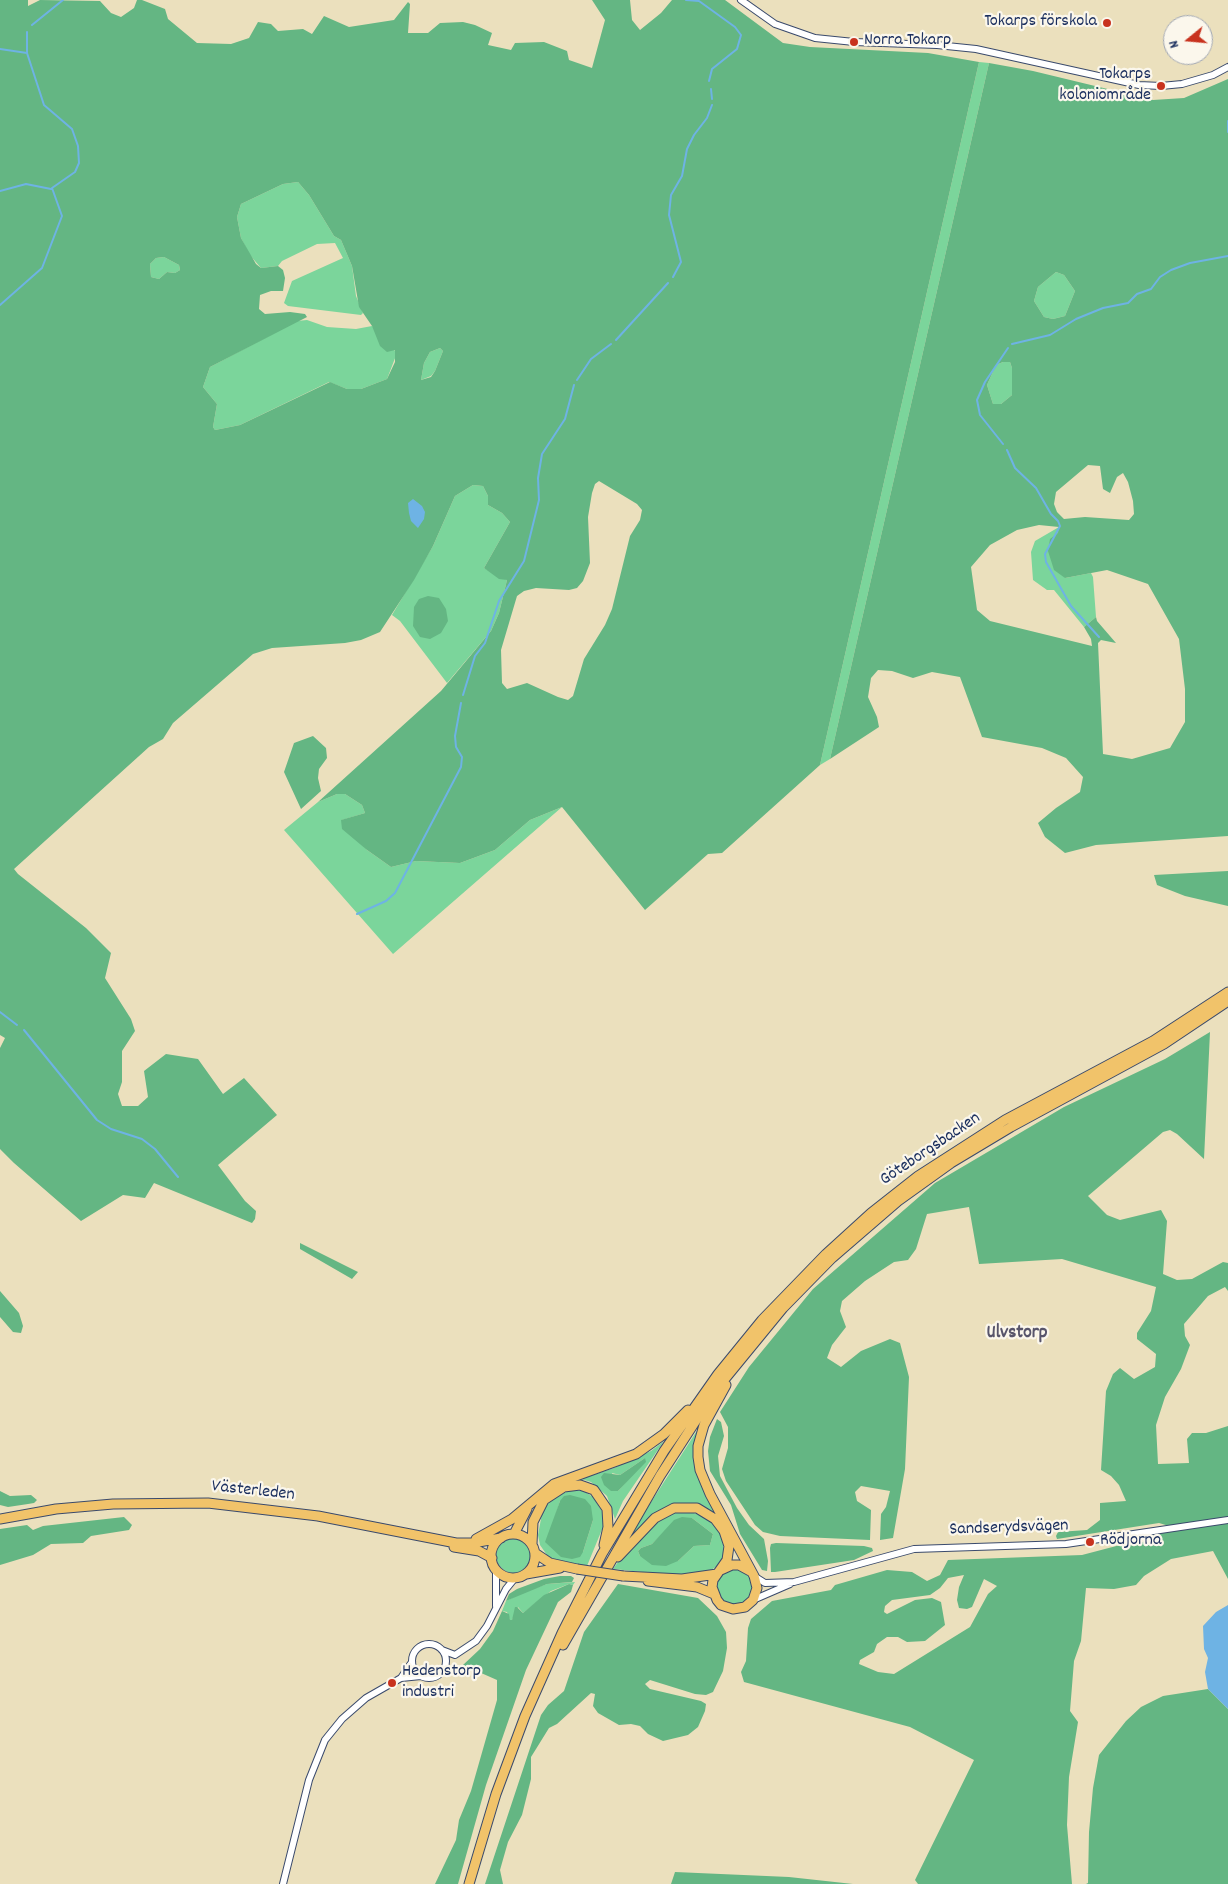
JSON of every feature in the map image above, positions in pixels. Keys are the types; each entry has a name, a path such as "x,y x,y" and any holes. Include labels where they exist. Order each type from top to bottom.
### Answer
{"highway":[{"name":"Göteborgsbacken","path":"702,1397 748,1336 786,1294 826,1254 895,1193 979,1135 1153,1041 1228,992"},
{"name":"Göteborgsbacken","path":"740,1361 807,1282 846,1245 898,1201 981,1144 1164,1044 1228,1001"},
{"path":"598,1582 635,1537 655,1518 667,1511 683,1506 697,1508 709,1514 724,1531 729,1553 713,1580 714,1594 722,1605 733,1609 745,1607 753,1600 757,1588 752,1574 710,1494 700,1470 698,1458 698,1446 704,1425 740,1361"},
{"path":"474,1884 501,1796 530,1716 565,1640 674,1454 715,1392 740,1361"},
{"path":"466,1543 500,1528 554,1484 636,1454 664,1434 702,1397"},
{"path":"468,1884 496,1794 525,1716 562,1633 602,1554 664,1451 702,1397"},
{"path":"602,1554 608,1527 607,1509 594,1490 580,1485 564,1487 544,1500 533,1522 532,1544 535,1553 544,1561 662,1584 696,1587 714,1594"},
{"name":"Västerleden","path":"0,1520 56,1509 113,1504 208,1503 284,1510 443,1541 466,1543 501,1538"},
{"path":"514,1534 530,1504"},
{"name":"Västerleden","path":"0,1520 75,1511 144,1506 207,1507 318,1520 479,1551 492,1558"},
{"path":"532,1544 524,1536 514,1534 501,1538 494,1544 492,1558 496,1569 502,1574 516,1578 526,1574 573,1568"},
{"path":"526,1574 532,1566 535,1553"},
{"path":"623,1576 682,1579 719,1572 732,1565 739,1565 752,1574"}],"street":[{"path":"741,0 775,24 815,38 854,42 937,45 976,50 1139,85 1161,86 1182,84 1213,75 1228,67"},
{"name":"Sandserydsvägen","path":"753,1600 794,1582 914,1549 1066,1544 1228,1520"},
{"path":"496,1569 496,1610"},
{"name":"Sandserydsvägen","path":"752,1574 765,1583 794,1582"},
{"path":"401,1678 421,1676 433,1678 455,1655 466,1649 479,1637 496,1610 506,1589 516,1578"},
{"path":"283,1884 309,1780 324,1740 359,1703 401,1678 412,1662 413,1654 421,1646 433,1644 455,1655"},
{"path":"442,1650 446,1659 444,1668"},
{"path":"412,1662 415,1670 421,1676"}],"green space":[{"path":"0,0 28,0 28,6 40,0 100,1 111,13 121,17 134,8 137,0 142,0 165,9 168,19 197,43 231,44 249,38 258,22 271,24 278,31 303,29 312,34 324,16 349,27 394,20 408,2 410,4 408,33 428,33 440,23 463,22 492,33 488,45 511,50 515,43 544,42 567,51 569,60 592,68 605,20 592,0 630,0 632,20 640,30 661,13 672,0 725,0 783,43 810,47 928,53 979,62 820,765 722,853 708,854 645,910 562,807 530,820 495,850 460,863 416,861 391,867 367,850 342,829 341,820 365,813 362,805 345,794 337,794 318,802 441,691 491,631 499,613 507,580 499,579 484,568 510,522 502,513 488,505 488,496 483,486 473,485 455,496 433,546 414,580 380,632 361,640 345,643 272,648 253,654 173,723 163,739 149,747 14,869 86,928 111,953 105,978 131,1019 135,1031 122,1051 122,1082 118,1094 122,1106 138,1106 148,1097 144,1071 166,1054 198,1059 223,1094 244,1078 277,1115 218,1165 245,1201 256,1211 255,1219 252,1223 154,1183 145,1198 123,1195 81,1221 0,1149 0,1048 5,1038 0,1035","holes":["298,182 309,195 334,236 341,240 352,266 359,307 372,326 380,346 387,352 395,350 395,362 387,379 361,389 347,389 330,382 240,425 215,430 213,427 217,404 203,387 210,367 307,317 305,314 290,312 265,314 259,309 260,295 271,291 283,291 285,278 283,270 278,266 261,268 256,264 241,238 237,217 241,204 283,184","164,257 179,265 180,270 175,273 167,272 159,279 151,277 150,264 156,258","440,348 443,351 431,377 421,380 424,363 430,352","599,481 637,504 642,510 640,520 630,536 612,609 605,625 584,659 573,696 568,700 527,683 507,689 502,683 501,650 517,596 524,591 536,588 569,590 577,588 583,581 590,563 588,517 595,484"]},
{"path":"979,62 989,63 830,759 820,765"},
{"path":"989,63 1033,71 1153,100 1184,98 1228,79 1228,836 1096,845 1065,853 1045,837 1038,823 1080,792 1083,777 1066,758 1042,748 982,737 960,677 932,672 913,678 892,671 878,670 871,678 868,697 877,717 879,727 830,759","holes":["1056,272 1064,275 1075,291 1065,316 1053,319 1044,317 1034,301 1038,287","1010,362 1012,368 1012,395 1001,404 993,404 987,385 996,365","1088,465 1100,466 1103,489 1110,493 1117,477 1123,473 1128,482 1134,514 1129,520 1085,517 1064,519 1057,512 1054,504 1056,492","1039,525 1059,527 1058,533 1050,539 1048,551 1054,570 1065,578 1107,570 1148,584 1179,639 1185,689 1185,722 1170,748 1132,759 1103,754 1098,643 1101,640 1116,643 1097,621 1096,617 1084,627 1091,639 1092,646 990,621 977,610 971,567 990,545 1017,530"]},
{"path":"298,182 309,195 334,236 341,240 352,266 356,296 363,313 361,315 288,306 284,303 292,281 343,258 335,243 317,244 282,261 278,266 261,268 249,254 241,238 237,217 241,204 283,184"},
{"path":"164,257 179,265 180,270 175,273 167,272 159,279 151,277 150,264 156,258"},
{"path":"1056,272 1064,275 1075,291 1065,316 1053,319 1044,317 1034,301 1038,287"},
{"path":"307,320 327,327 356,329 372,326 397,353 387,379 361,389 347,389 329,382 240,425 215,430 213,427 217,404 203,387 210,367 297,321"},
{"path":"440,348 443,351 435,371 431,376 421,380 424,363 430,352"},
{"path":"1010,362 1012,368 1012,395 1001,404 993,404 987,385 996,365"},
{"path":"473,485 483,486 488,496 488,505 502,513 510,522 484,568 507,580 499,613 491,631 447,683 400,621 392,615 433,546 455,496"},
{"path":"1059,527 1065,578 1091,573 1093,577 1096,617 1084,627 1054,590 1047,590 1033,580 1031,552 1035,541"},
{"path":"428,596 439,598 446,609 448,621 441,633 430,639 420,637 413,626 414,607 419,599"},
{"path":"313,736 326,748 327,758 319,769 318,778 321,791 301,809 284,772 294,743"},
{"path":"337,794 345,794 362,805 365,813 342,820 367,850 391,867 416,861 460,863 495,850 530,820 562,807 393,954 284,830 318,802"},
{"path":"1228,871 1228,906 1185,896 1157,885 1154,875"},
{"path":"1210,1032 1204,1159 1177,1134 1170,1130 1163,1132 1088,1196 1107,1215 1120,1220 1161,1210 1167,1221 1163,1274 1177,1280 1192,1279 1223,1262 1228,1263 1228,1291 1225,1287 1208,1296 1184,1324 1185,1336 1190,1345 1181,1369 1165,1397 1156,1425 1158,1464 1189,1463 1187,1439 1192,1433 1206,1433 1228,1426 1228,1579 1213,1551 1171,1559 1144,1576 1136,1585 1114,1589 1086,1588 1081,1641 1074,1661 1070,1711 1078,1722 1069,1777 1067,1825 1072,1884 918,1884 915,1880 974,1760 910,1727 744,1682 741,1672 746,1661 748,1628 751,1619 772,1601 831,1590 835,1585 887,1570 912,1572 927,1581 940,1575 948,1560 1082,1555 1124,1544 1138,1545 1169,1526 1159,1523 1057,1539 1056,1536 1058,1532 1087,1530 1100,1520 1100,1503 1126,1501 1119,1485 1111,1476 1101,1470 1106,1391 1113,1374 1120,1368 1134,1379 1155,1367 1156,1354 1137,1339 1137,1333 1151,1311 1156,1287 1062,1259 979,1264 969,1207 927,1214 916,1249 908,1260 894,1262 865,1281 842,1301 840,1311 846,1327 832,1345 827,1358 841,1367 861,1351 890,1339 900,1343 909,1377 905,1469 893,1538 880,1540 881,1514 886,1507 890,1491 861,1486 855,1492 857,1501 871,1510 870,1540 780,1536 763,1532 755,1525 726,1481 722,1469 728,1448 728,1427 720,1412 749,1367 813,1289 935,1183 1064,1107 1165,1059","holes":["964,1575 959,1587 957,1600 959,1608 967,1609 972,1607 984,1579 997,1586 988,1594 970,1627 894,1674 878,1672 859,1664 860,1660 874,1652 877,1644 887,1637 898,1637 907,1642 925,1641 945,1625 941,1602 932,1598 915,1600 887,1614 884,1612 885,1606 892,1600 930,1595 940,1588 948,1578"]},
{"path":"300,1243 358,1272 352,1279 300,1249"},
{"path":"0,1291 19,1313 23,1326 21,1333 13,1332 0,1317"},
{"path":"717,1419 721,1422 724,1436 718,1456 720,1476 737,1508 749,1525 764,1539 768,1561 767,1571 762,1570 740,1534 731,1505 710,1471 708,1451 710,1437"},
{"path":"698,1429 694,1461 698,1475 718,1515 701,1505 684,1503 669,1507 649,1519 628,1538"},
{"path":"664,1441 623,1501 615,1519 607,1496 591,1482 581,1479 614,1468 651,1451","holes":["645,1458 618,1491 612,1473 620,1475"]},
{"path":"645,1458 646,1462 618,1491 611,1491 604,1485 601,1477 604,1473 620,1475"},
{"path":"571,1490 584,1491 593,1497 603,1513 603,1527 587,1566 553,1560 549,1558 540,1545 538,1535 543,1508 557,1496","holes":["560,1501 593,1520 583,1552 554,1520"]},
{"path":"0,1491 10,1496 31,1495 37,1500 34,1503 8,1507 0,1505"},
{"path":"570,1495 585,1499 591,1506 593,1520 583,1552 580,1557 572,1559 561,1557 545,1542 560,1501 564,1496"},
{"path":"688,1511 708,1518 721,1534 725,1555 720,1564 707,1573 682,1576 613,1569 648,1528 672,1512","holes":["692,1518 713,1534 710,1545 694,1546 678,1561 640,1556 638,1551"]},
{"path":"124,1517 132,1525 129,1530 91,1536 83,1543 51,1544 33,1555 0,1565 0,1529 27,1525 33,1530 43,1526"},
{"path":"682,1517 692,1518 713,1534 710,1545 694,1546 678,1561 666,1566 652,1565 640,1556 638,1551 641,1548 652,1544 674,1520"},
{"path":"514,1537 526,1543 532,1555 526,1567 514,1573 502,1567 496,1555 502,1543"},
{"path":"771,1544 864,1546 872,1548 873,1551 854,1560 771,1572 770,1548"},
{"path":"734,1569 741,1570 747,1574 751,1580 751,1594 747,1600 741,1604 734,1605 727,1604 721,1600 717,1594 716,1587 717,1580 721,1574 727,1570"},
{"path":"571,1576 574,1578 572,1582 547,1584 506,1601 509,1594 517,1589 544,1579"},
{"path":"575,1582 573,1585 569,1584 551,1591 523,1613 518,1607 512,1620 510,1620 507,1612 502,1611 506,1601 524,1592 547,1584"},
{"path":"569,1584 573,1585 571,1592 558,1602 526,1670 486,1785 458,1884 435,1884 456,1840 459,1820 471,1791 497,1700 497,1680 463,1665 480,1649 493,1631 502,1611 509,1614 510,1620 512,1620 515,1607 523,1613 544,1595"},
{"path":"618,1584 698,1598 717,1616 726,1632 727,1648 723,1671 713,1692 706,1695 695,1694 650,1680 645,1684 650,1689 701,1701 706,1704 698,1727 688,1735 663,1741 648,1734 640,1726 631,1724 619,1725 598,1713 593,1706 595,1694 591,1693 557,1724 549,1728 531,1757 531,1779 522,1815 508,1842 500,1870 503,1884 485,1884 541,1715 548,1705 564,1691 584,1632"},
{"path":"1208,1689 1228,1709 1228,1884 1086,1884 1088,1883 1089,1832 1093,1788 1099,1755 1126,1721 1141,1707 1163,1696"},
{"path":"675,1872 789,1877 853,1884 671,1884"}],"water":[{"path":"413,499 422,506 425,512 424,519 418,528 411,521 409,513 408,503"},
{"path":"1228,1605 1228,1709 1208,1689 1205,1672 1208,1658 1204,1649 1203,1626 1216,1612"}],"waterway":[{"path":"32,25 63,0"},
{"path":"686,0 699,1 735,27 741,35 737,49 712,69 709,81"},
{"path":"0,305 42,268 62,216 52,188 75,172 79,163 78,146 72,129 44,105 27,53 27,32"},
{"path":"0,49 27,53"},
{"path":"711,89 712,99"},
{"path":"673,277 681,262 669,215 671,195 682,176 687,149 694,135 707,118 712,105"},
{"path":"1228,121 1228,132"},
{"path":"0,191 26,184 51,189"},
{"path":"1012,344 1050,335 1076,319 1103,308 1128,303 1137,294 1151,289 1160,277 1171,270 1190,263 1228,256"},
{"path":"616,340 668,283"},
{"path":"577,380 591,359 611,344"},
{"path":"1003,444 980,415 977,400 985,382 1008,348"},
{"path":"463,695 475,656 485,643 499,601 524,561 539,500 538,478 542,454 565,419 574,385"},
{"path":"1007,450 1015,468 1036,488 1060,526 1045,554 1046,562 1071,606 1099,637"},
{"path":"357,914 386,901 395,893 461,767 462,757 456,747 455,736 461,703"},
{"path":"0,1012 17,1025"},
{"path":"24,1030 97,1120 111,1129 142,1139 155,1149 178,1177"}],"place":[{"name":"Tokarps förskola","path":"1107,23"},
{"name":"Norra Tokarp","path":"854,42"},
{"name":"Tokarps koloniområde","path":"1161,86"},
{"name":"Rödjorna","path":"1090,1542"},
{"name":"Hedenstorp industri","path":"392,1683"}],"district":[{"name":"Ulvstorp","path":"1017,1334"}]}
